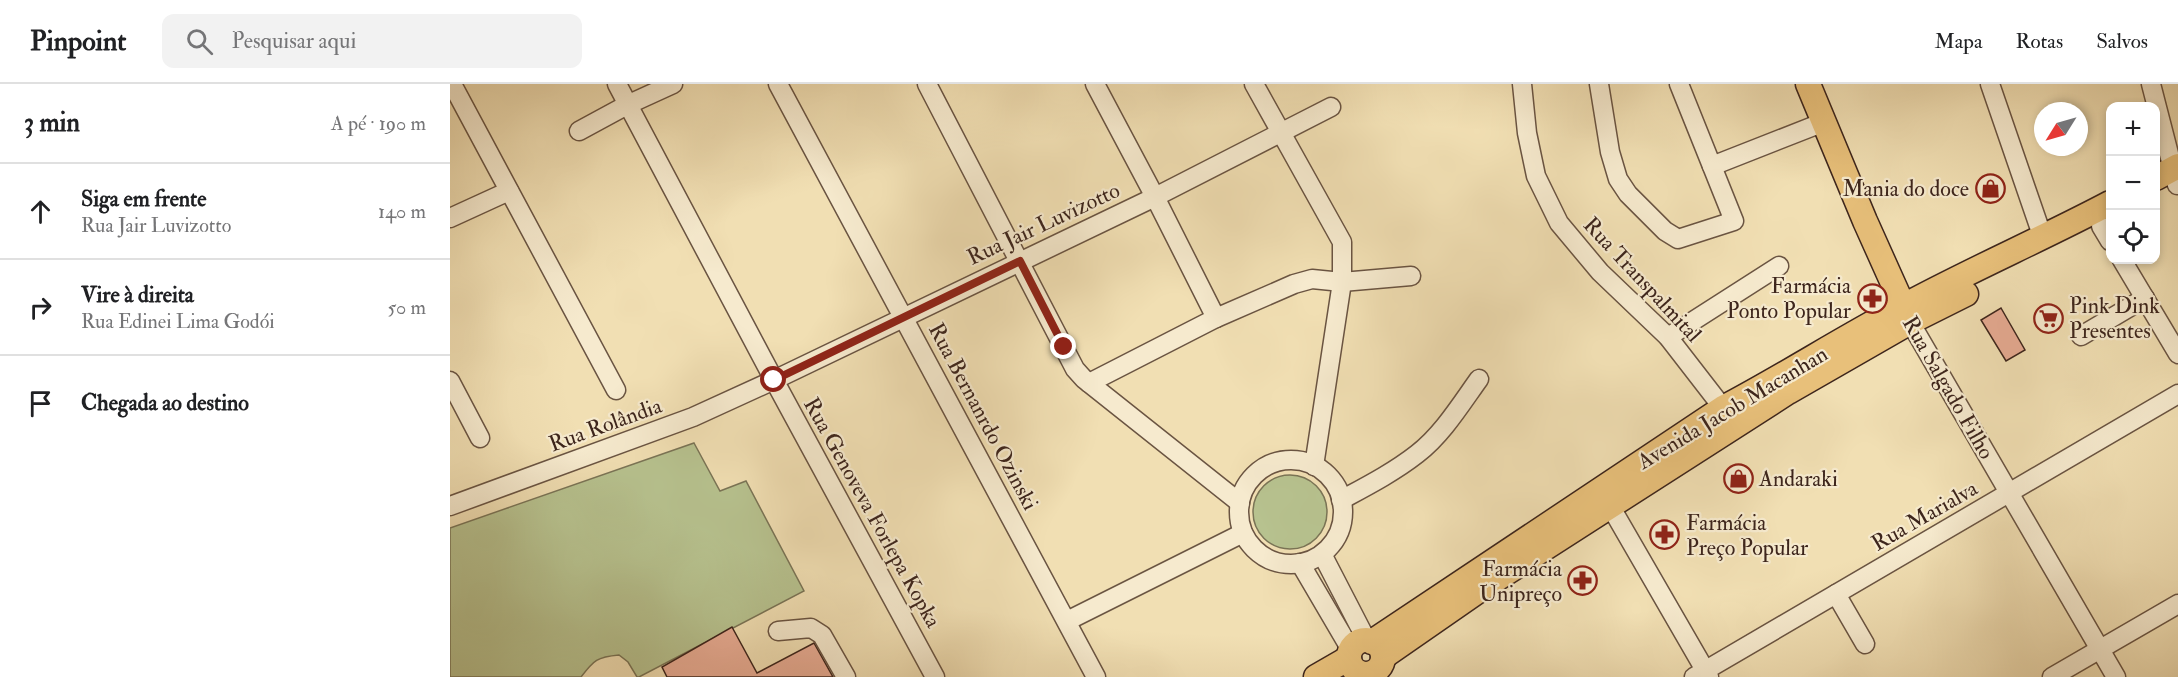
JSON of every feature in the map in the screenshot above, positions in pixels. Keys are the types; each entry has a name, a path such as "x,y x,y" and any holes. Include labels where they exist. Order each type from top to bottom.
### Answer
{"main road":[{"name":"Rua Salgado Filho","path":"1808,84 1907,314"},
{"path":"2160,191 2172,176"},
{"name":"Avenida Jacob Macanhan","path":"1317,677 1364,659 1481,589 1606,498 1728,418 1788,392 1907,314 2106,205"},
{"name":"Avenida Jacob Macanhan","path":"1907,314 2106,230"}],"street":[{"path":"452,84 616,390"},
{"name":"Rua Genoveva Forlepa Kopka","path":"617,84 935,677"},
{"path":"579,131 673,84"},
{"name":"Rua Bernanrdo Ozinski","path":"778,84 1096,677"},
{"path":"927,84 1075,369 1240,503"},
{"path":"1095,84 1155,196 1216,318"},
{"path":"1254,84 1342,242 1342,282 1314,466"},
{"name":"Rua Transpalmital","path":"1522,84 1527,133 1536,176 1559,223 1600,272 1668,337 1728,418"},
{"path":"1599,84 1610,152 1617,179 1665,231 1678,239 1734,221 1679,84"},
{"path":"1990,84 2043,238"},
{"path":"2151,84 2172,176"},
{"name":"Rua Jair Luvizotto","path":"774,380 1155,196 1330,107"},
{"path":"1712,166 1824,122"},
{"path":"450,218 510,191"},
{"path":"2124,264 2178,354"},
{"path":"1668,337 1779,266"},
{"path":"1089,382 1216,318 1294,284 1312,279 1342,282 1411,276"},
{"path":"2081,336 2145,298"},
{"name":"Rua Salgado Filho","path":"1907,314 2116,677"},
{"path":"1341,500 1385,476 1419,453 1444,426 1479,379"},
{"name":"Rua Rolândia","path":"450,506 693,417 774,380"},
{"path":"450,381 480,438"},
{"name":"Rua Marialva","path":"1703,675 1836,594 2178,394"},
{"path":"1293,460 1314,466 1333,482 1341,500 1343,515 1340,530 1333,543 1322,554 1300,563 1283,564 1266,558 1252,547 1243,532 1239,518 1240,503 1249,481 1268,466 1281,461 1293,460"},
{"path":"1606,498 1703,675"},
{"path":"1067,621 1243,532"},
{"path":"1322,554 1364,659"},
{"path":"1300,563 1364,659"},
{"path":"1836,594 1865,644"},
{"path":"2052,677 2178,604"},
{"path":"778,631 811,628 822,635 846,677"}],"green space":[{"path":"694,443 720,491 746,481 804,591 639,677 628,662 619,655 597,660 581,677 450,677 450,528"},
{"path":"1290,475 1311,481 1321,491 1327,512 1321,533 1311,543 1290,549 1269,543 1259,533 1253,512 1259,491 1269,481"}],"building":[{"path":"2001,308 2025,350 2006,361 1981,320"},
{"path":"732,627 757,673 814,643 833,677 667,677 662,667"}],"place":[{"name":"Mania do doce","path":"1990,188"},
{"name":"Farmácia Ponto Popular","path":"1872,298"},
{"name":"Pink Dink Presentes","path":"2048,318"},
{"name":"Andaraki","path":"1738,478"},
{"name":"Farmácia Preço Popular","path":"1665,535"},
{"name":"Farmácia Unipreço","path":"1583,581"}],"route":[{"path":"774,380 1020,261 1064,347"}]}
